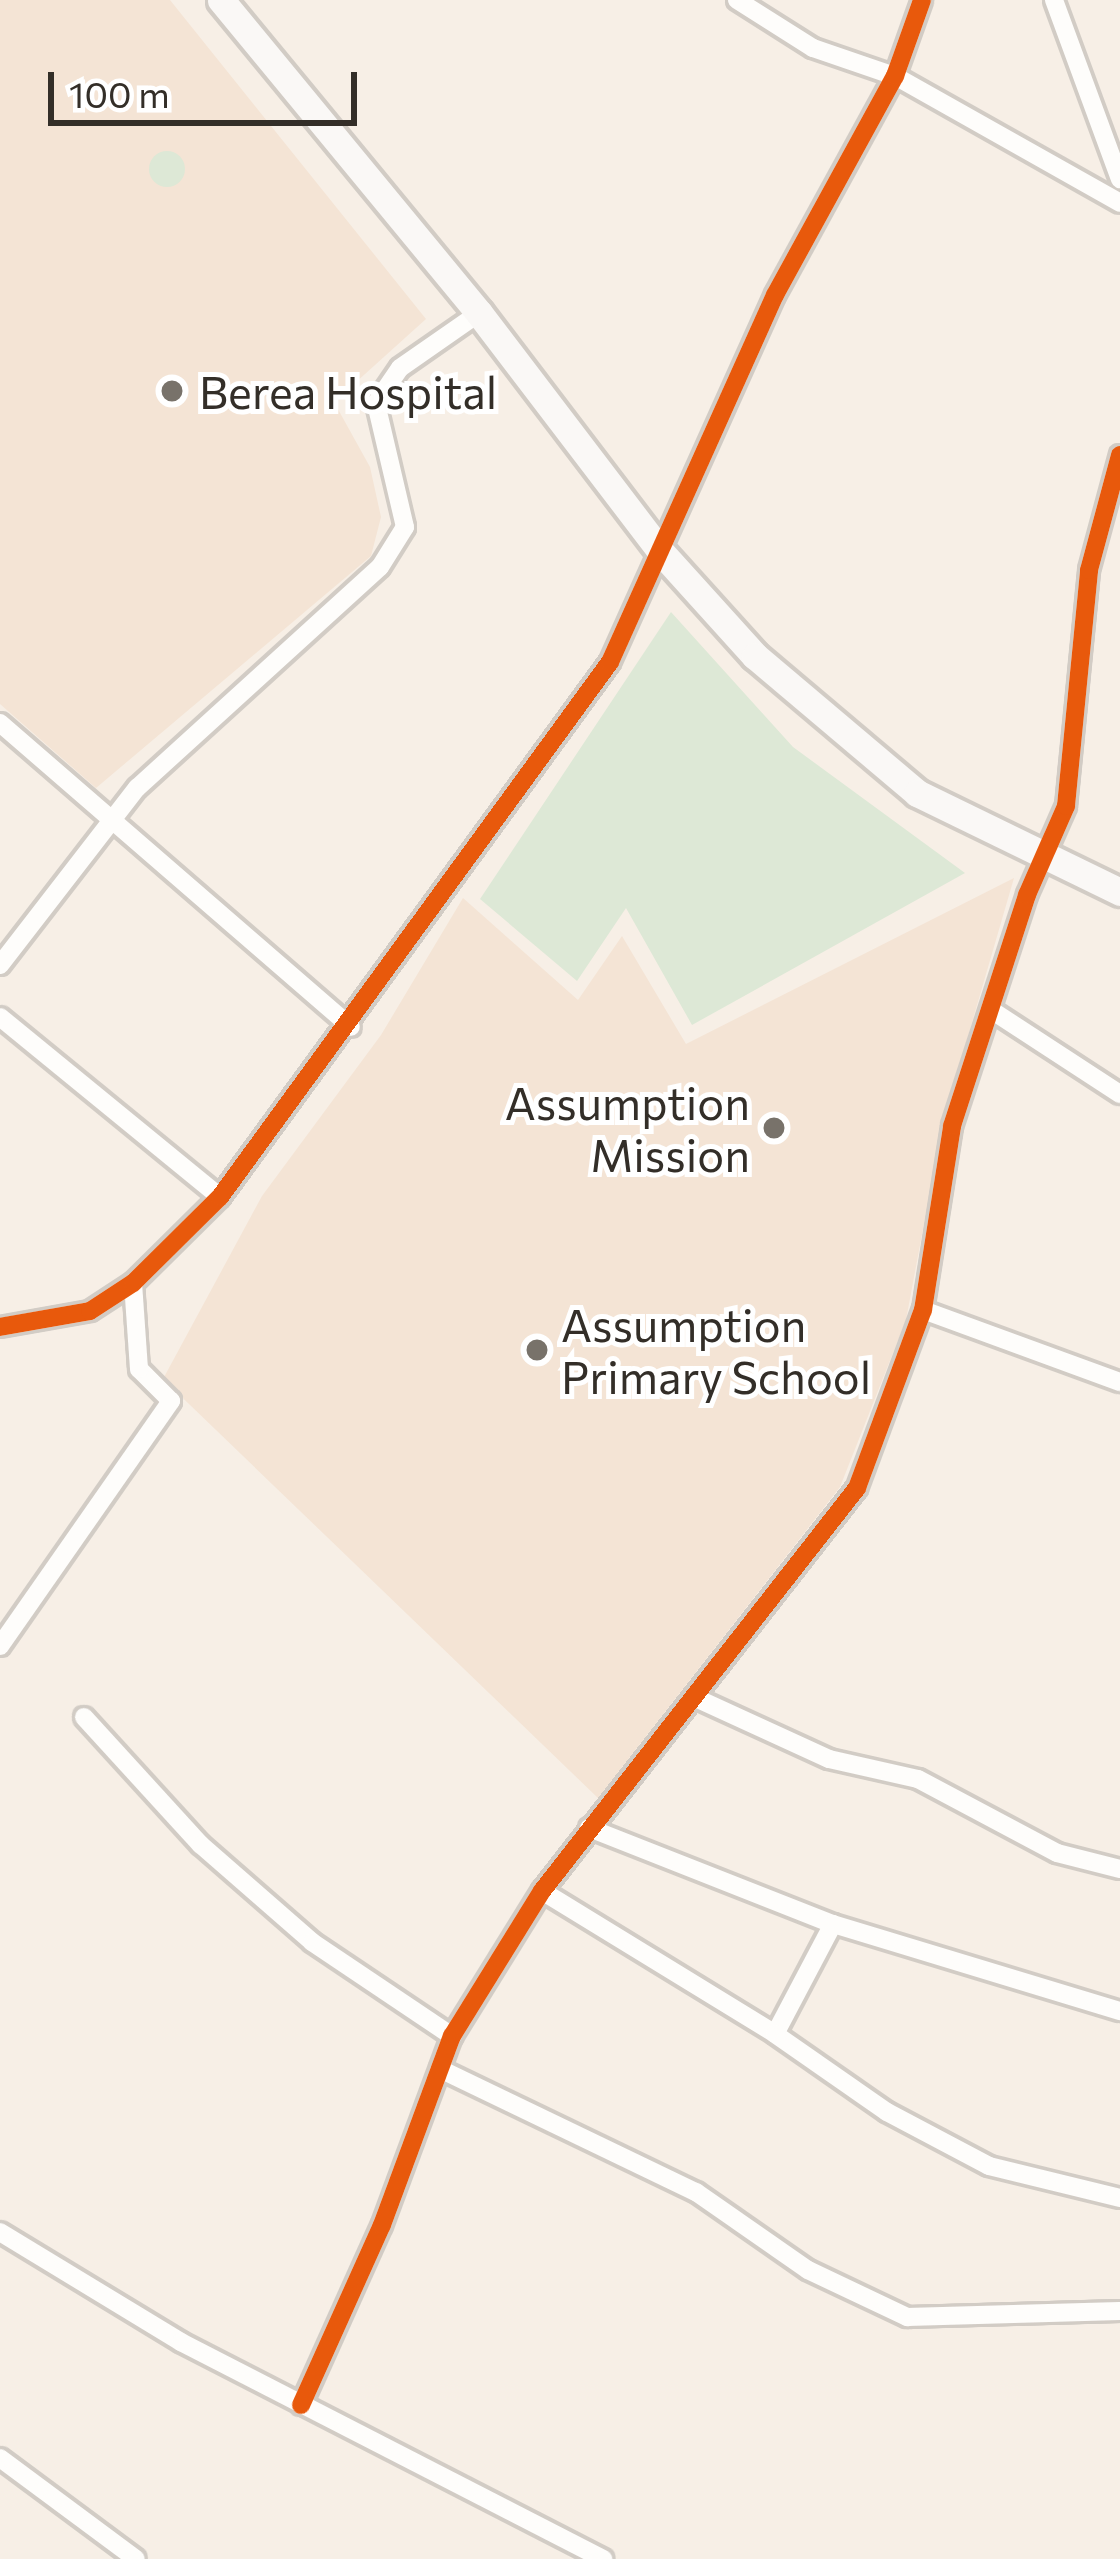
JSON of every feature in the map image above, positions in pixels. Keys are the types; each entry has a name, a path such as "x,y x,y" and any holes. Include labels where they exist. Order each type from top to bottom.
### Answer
{"main road":[{"path":"232,5 479,313 661,552 755,656 881,766 1047,861 1120,892"}],"street":[{"path":"736,0 813,48 895,76 1120,202"},
{"path":"0,1328 90,1311 133,1283 220,1197 351,1027 610,662 775,295 895,76 922,0"},
{"path":"1054,0 1120,178"},
{"path":"0,965 137,788 380,567 405,527 376,403 400,368 479,313"},
{"path":"301,2405 382,2224 452,2036 542,1891 698,1700 856,1488 922,1310 952,1126 1027,895 1047,861 1066,806 1089,570 1120,455"},
{"path":"0,723 351,1027"},
{"path":"992,1010 1120,1094"},
{"path":"0,1017 220,1197"},
{"path":"0,1646 57,1553 172,1401 139,1370 133,1283"},
{"path":"922,1310 1120,1382"},
{"path":"698,1700 830,1759 918,1779 1057,1853 1120,1869"},
{"path":"84,1717 201,1845 312,1942 452,2036"},
{"path":"589,1828 833,1924 1120,2011"},
{"path":"542,1891 775,2035 887,2112 989,2166 1120,2198"},
{"path":"775,2035 833,1924"},
{"path":"440,2069 697,2192 808,2270 907,2317 1120,2311"},
{"path":"0,2232 301,2405 604,2559"},
{"path":"0,2458 136,2559"}],"shaded area":[{"name":"Berea Hospital","path":"0,0 170,0 426,319 334,402 370,467 381,517 371,556 96,788 0,704"},
{"name":"Assumption Primary School","path":"1014,878 943,1122 906,1320 840,1487 598,1798 163,1379 262,1196 381,1035 463,898 578,1000 622,936 686,1044"}],"green space":[{"path":"167,151 180,156 185,169 180,182 167,187 154,182 149,169 154,156"},
{"path":"671,612 793,747 965,873 692,1025 626,908 577,981 480,899"}],"cycle path":[{"path":"0,1327 90,1311 133,1283 220,1197 610,662 775,295 895,76 922,0"},
{"path":"301,2405 382,2225 452,2036 542,1891 857,1488 923,1310 952,1126 1027,895 1066,806 1089,570 1120,455"}],"place":[{"name":"Berea Hospital","path":"172,391"},
{"name":"Assumption Mission","path":"774,1128"},
{"name":"Assumption Primary School","path":"537,1350"}]}
